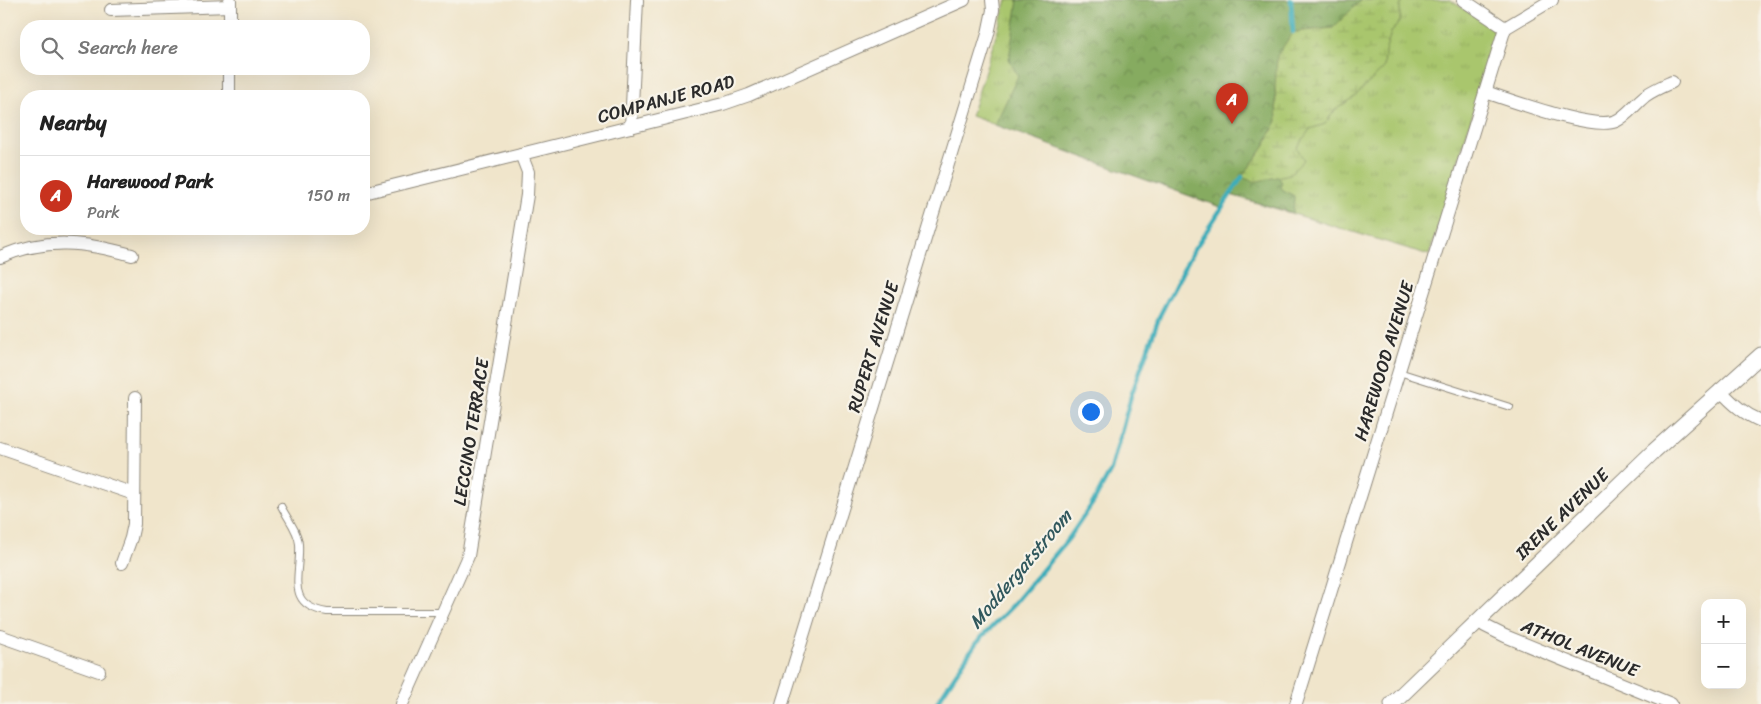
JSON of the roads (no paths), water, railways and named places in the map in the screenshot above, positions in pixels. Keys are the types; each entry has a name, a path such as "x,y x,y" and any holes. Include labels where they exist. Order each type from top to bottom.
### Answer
{"street":[{"path":"631,127 637,0"},
{"name":"COMPANJE ROAD","path":"370,192 723,104 749,95 964,0"},
{"name":"RUPERT AVENUE","path":"782,704 988,34 993,10 992,0"},
{"path":"1464,0 1505,28 1552,0"},
{"path":"111,10 230,3 230,20"},
{"name":"HAREWOOD AVENUE","path":"1296,704 1505,28"},
{"path":"229,90 230,75"},
{"path":"1485,92 1576,119 1606,123 1621,118 1646,95 1672,82"},
{"name":"LECCINO TERRACE","path":"402,704 468,556 527,195 528,172 521,154"},
{"path":"0,257 30,246 63,243 104,248 132,255"},
{"name":"IRENE AVENUE","path":"1392,704 1654,451 1761,355"},
{"path":"1720,390 1734,406 1761,422"},
{"path":"122,563 134,524 135,398"},
{"path":"0,448 134,494"},
{"name":"ATHOL AVENUE","path":"1480,620 1485,626 1505,636 1671,704"},
{"path":"0,636 99,671"}],"lane":[{"path":"1399,372 1510,407"},
{"path":"281,506 297,536 299,544 297,590 304,604 327,612 444,612"}],"waterway":[{"path":"1291,0 1293,32"},
{"name":"Moddergatstroom","path":"936,704 976,643 1014,604 1069,538 1094,501 1111,470 1131,396 1160,315 1192,253 1242,177"}],"place":[{"name":"Harewood Park","path":"1232,124"}]}
